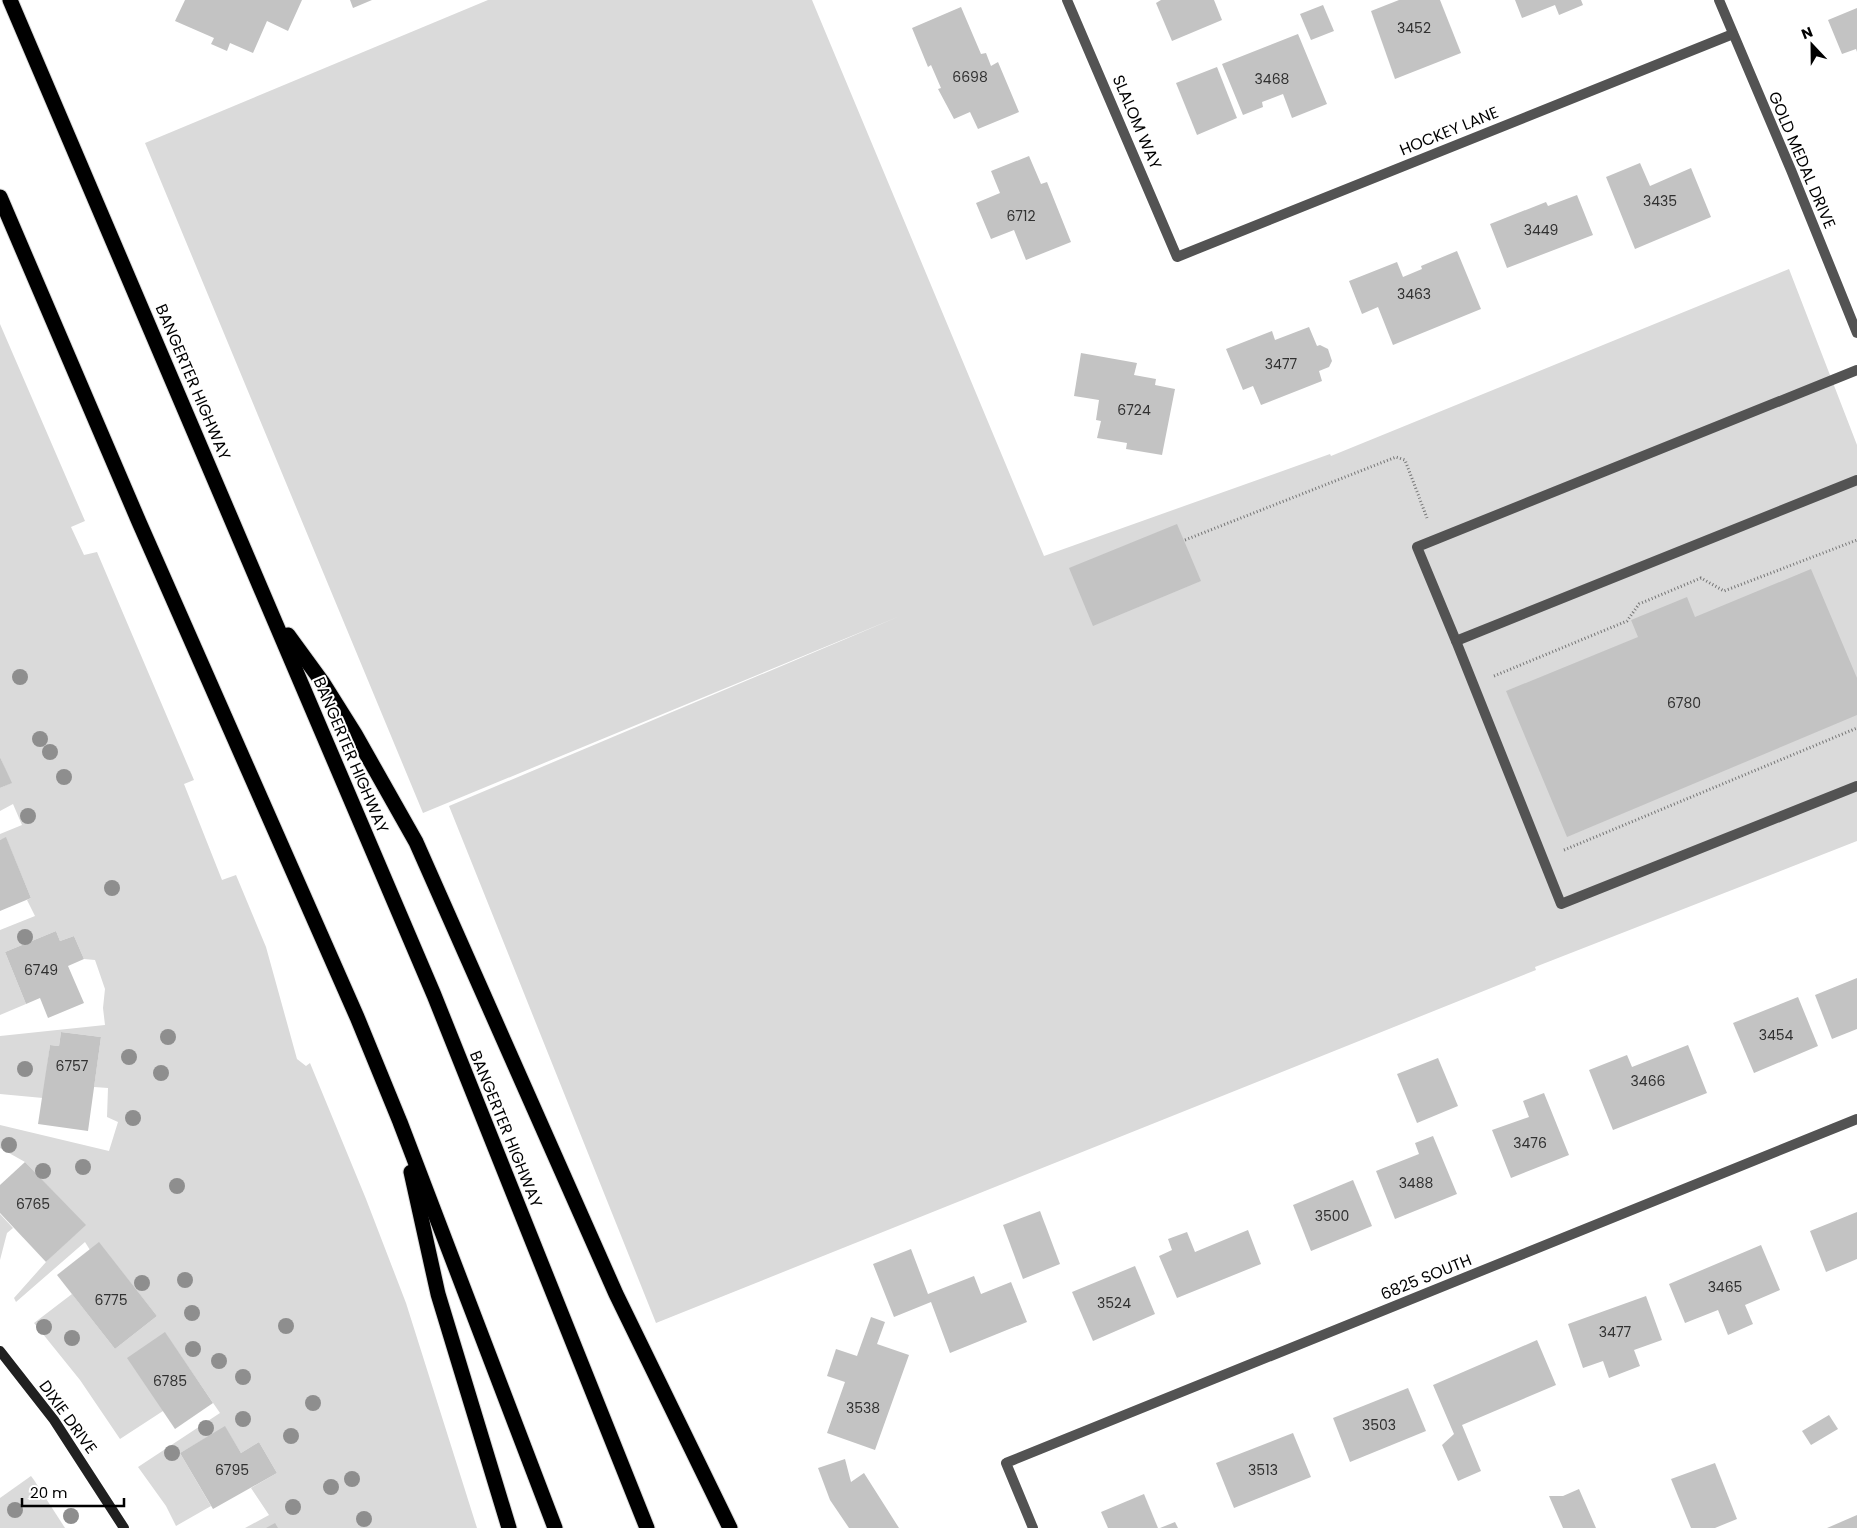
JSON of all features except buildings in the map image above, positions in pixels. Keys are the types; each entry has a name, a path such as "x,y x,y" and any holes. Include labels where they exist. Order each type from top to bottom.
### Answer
{"highway":[{"name":"BANGERTER HIGHWAY","path":"10,0 437,1004 647,1528"},
{"path":"0,198 143,531 357,1017 400,1122 555,1528"},
{"path":"273,616 323,683 350,725 416,842 616,1294 730,1528"},
{"path":"400,1122 438,1294 509,1528"}],"street":[{"name":"SLALOM WAY","path":"1068,0 1177,257"},
{"name":"GOLD MEDAL DRIVE","path":"1719,0 1857,333"},
{"name":"HOCKEY LANE","path":"1177,257 1733,34"},
{"path":"1857,370 1417,547 1561,904 1857,786"},
{"path":"1456,641 1857,480"},
{"name":"6825 SOUTH","path":"1033,1528 1006,1463 1857,1119"},
{"name":"DIXIE DRIVE","path":"0,1351 54,1420 124,1528"}],"path":[{"path":"1185,540 1401,457 1405,460 1436,539"},
{"path":"1490,678 1627,621 1639,604 1701,578 1724,591 1857,540"},
{"path":"1558,842 1562,851 1857,728"}],"shaded area":[{"path":"488,0 812,0 1044,556 1330,454 1331,456 1789,269 1857,445 1857,841 1535,967 1536,970 656,1323 449,806 900,616 423,813 145,143"},
{"path":"0,324 85,521 71,527 84,555 97,552 194,780 184,784 222,880 236,875 266,947 297,1059 306,1066 310,1063 366,1199 406,1303 477,1528 245,1528 269,1515 251,1488 277,1473 259,1442 241,1453 225,1427 180,1453 211,1506 176,1526 166,1506 138,1467 220,1413 165,1333 163,1411 120,1439 80,1380 34,1323 72,1294 115,1349 157,1316 99,1243 90,1250 85,1242 16,1302 14,1298 46,1262 85,1225 25,1162 0,1148 0,1125 109,1151 118,1122 107,1117 108,1088 94,1087 101,1037 61,1032 59,1046 50,1045 43,1098 0,1094 0,1036 105,1025 103,1008 105,989 95,960 84,959 74,936 60,941 56,931 5,952 26,1004 0,1015 0,930 35,916 27,900 31,898 6,838 0,840 0,834 22,825 13,804 0,811 0,788 11,783 0,757"},
{"path":"0,1214 13,1228 7,1233 0,1260"},
{"path":"31,1476 65,1528 0,1528 0,1498"}]}
